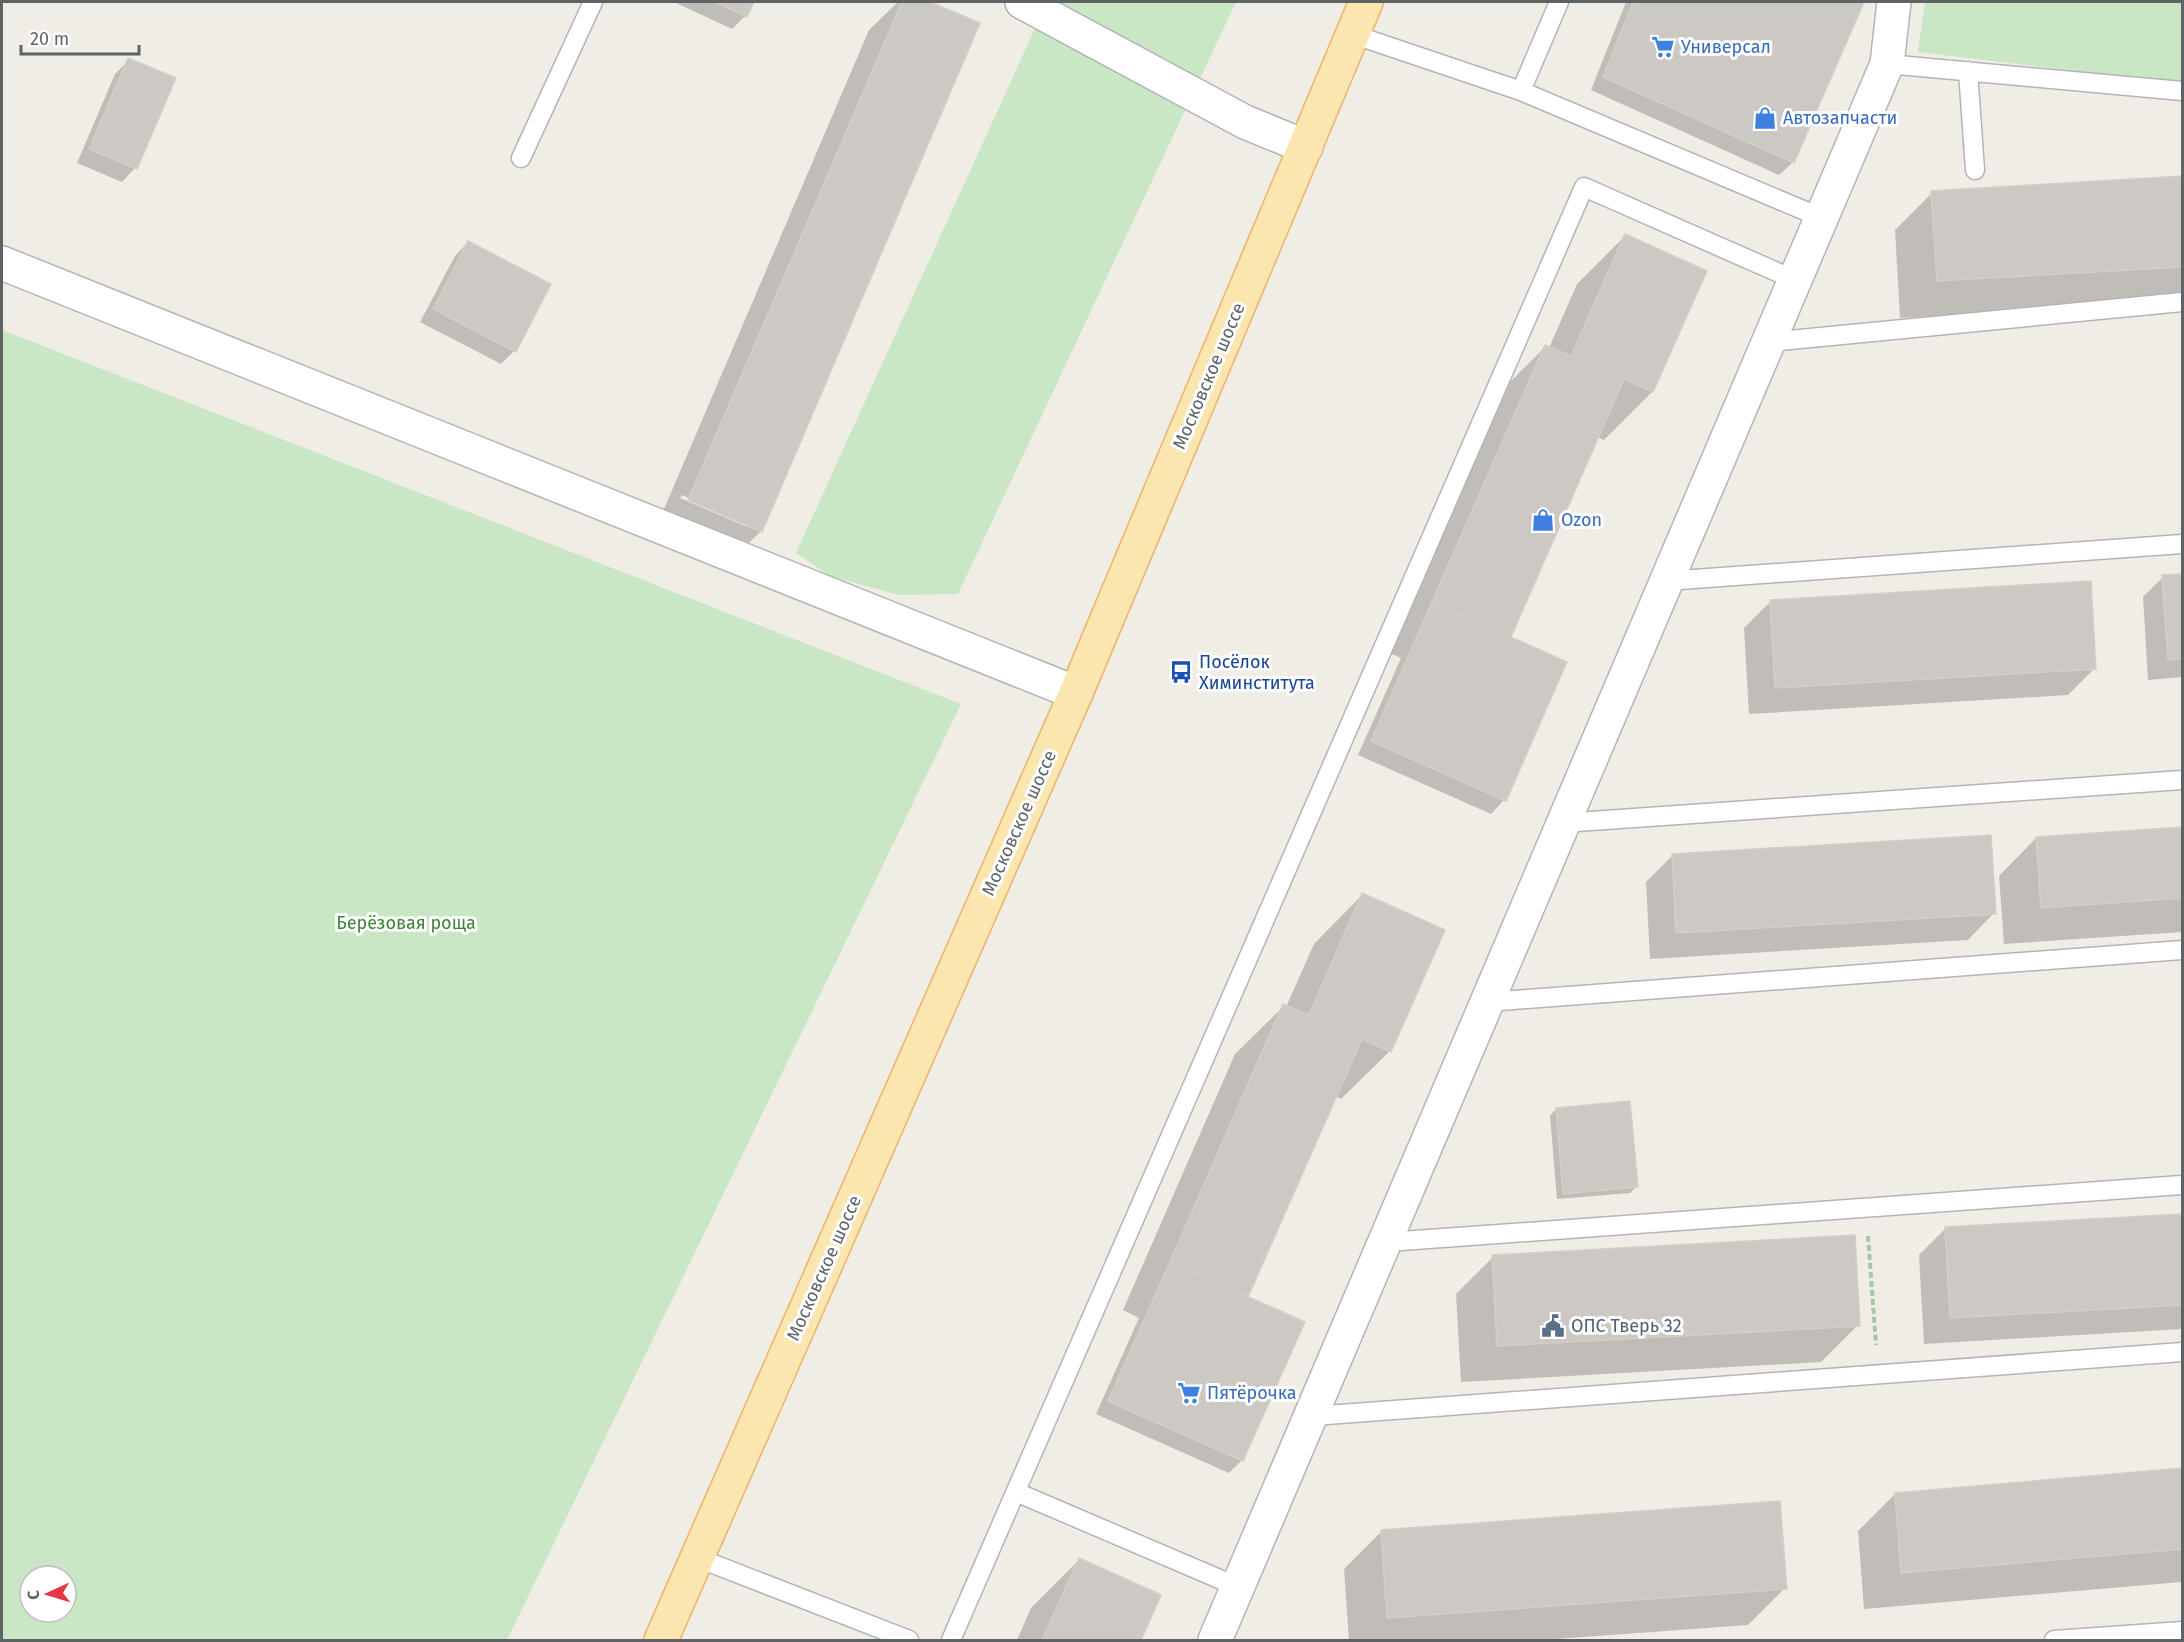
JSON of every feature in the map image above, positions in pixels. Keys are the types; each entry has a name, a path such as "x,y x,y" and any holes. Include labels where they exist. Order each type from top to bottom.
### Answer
{"main road":[{"name":"Московское шоссе","path":"661,1641 1076,693 1366,2"}],"street":[{"path":"1022,2 1245,122 1306,147"},
{"path":"1215,1641 1313,1416 1562,823 1887,64 1894,2"},
{"path":"2,263 1076,693"}],"lane":[{"path":"521,158 593,2"},
{"path":"1521,91 1559,2"},
{"path":"1352,34 1521,91 1822,218"},
{"path":"1887,64 2182,91"},
{"path":"1968,72 1975,170"},
{"path":"951,1641 1584,187 1795,280"},
{"path":"1768,342 2182,302"},
{"path":"1666,581 2182,544"},
{"path":"1562,823 2182,780"},
{"path":"1487,1002 2182,950"},
{"path":"1387,1242 2182,1185"},
{"path":"1313,1416 2182,1352"},
{"path":"1016,1492 1238,1587"},
{"path":"698,1558 909,1641"},
{"path":"2054,1641 2182,1631"}],"path":[{"path":"1866,1207 1878,1373"}],"green space":[{"path":"1047,2 1236,2 958,594 899,595 830,576 796,553"},
{"path":"1925,2 2182,2 2182,84 1918,52"},
{"name":"Берёзовая роща","path":"2,330 961,704 507,1640 2,1640"}],"building":[{"path":"715,2 754,2 747,17"},
{"path":"902,2 930,2 980,23 762,532 688,500"},
{"path":"1633,2 1864,2 1794,163 1603,77"},
{"path":"128,58 176,78 137,169 89,149"},
{"path":"2182,176 2182,267 1937,281 1931,191"},
{"path":"1625,234 1707,271 1653,392 1624,379 1511,637 1432,602 1545,345 1571,356"},
{"path":"468,241 551,284 516,352 433,309"},
{"path":"2182,574 2182,659 2168,660 2162,575"},
{"path":"2091,581 2096,669 1775,688 1770,600"},
{"path":"1432,602 1567,662 1506,801 1371,741"},
{"path":"2182,827 2182,898 2041,908 2036,837"},
{"path":"1991,835 1996,914 1676,933 1672,854"},
{"path":"1362,893 1445,930 1391,1052 1362,1039 1248,1297 1170,1262 1283,1004 1309,1015"},
{"path":"1630,1101 1638,1187 1563,1194 1556,1108"},
{"path":"2182,1214 2182,1305 1950,1318 1945,1227"},
{"path":"1855,1235 1860,1326 1497,1346 1492,1255"},
{"path":"1170,1262 1305,1322 1243,1461 1108,1401"},
{"path":"2182,1468 2182,1549 1901,1573 1895,1493"},
{"path":"1780,1501 1787,1589 1387,1618 1381,1530"},
{"path":"1079,1558 1161,1595 1141,1640 1042,1640"}],"place":[{"name":"Универсал","path":"1663,47"},
{"name":"Автозапчасти","path":"1765,118"},
{"name":"Ozon","path":"1543,520"},
{"name":"Посёлок Химинститута","path":"1181,672"},
{"name":"ОПС Тверь 32","path":"1553,1326"},
{"name":"Пятёрочка","path":"1189,1393"}]}
